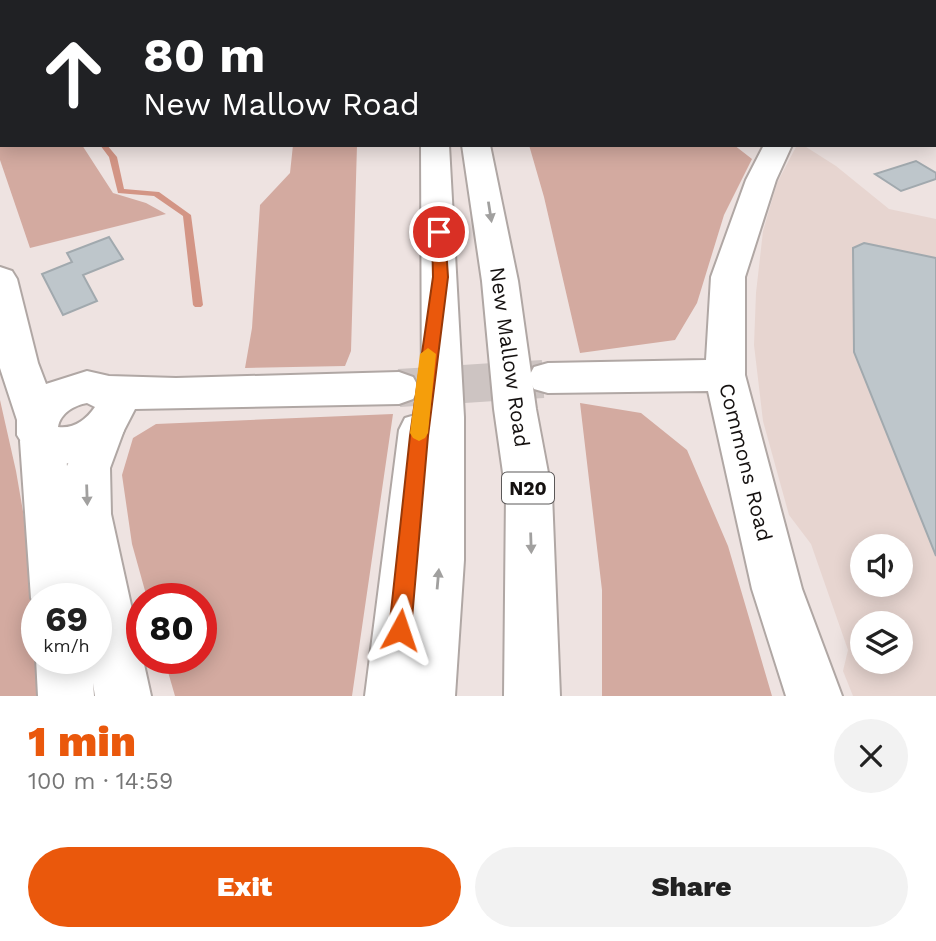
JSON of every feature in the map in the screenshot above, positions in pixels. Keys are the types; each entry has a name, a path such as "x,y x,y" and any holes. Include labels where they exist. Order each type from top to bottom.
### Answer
{"main road":[{"path":"427,696 439,560 443,417 435,147"},
{"name":"New Mallow Road","path":"476,147 500,281 515,409 529,494 532,696"},
{"name":"Commons Road","path":"777,147 761,180 728,277 725,375 777,589 814,696"},
{"path":"393,696 419,436 440,277"},
{"path":"0,279 18,363 40,430 55,583"},
{"path":"18,363 99,408 176,394 399,388"},
{"path":"548,378 725,375"},
{"path":"40,430 54,446 71,446 88,440 99,408"},
{"path":"99,408 88,468 88,514 124,696"},
{"path":"65,674 66,696"}],"shaded area":[{"path":"0,147 83,147 113,193 146,203 166,214 30,248 0,160"},
{"path":"293,147 357,147 351,351 345,366 245,368 252,328 260,205 290,173"},
{"path":"530,147 737,147 752,159 724,215 697,303 675,340 580,353 544,197"},
{"path":"796,147 806,147 836,166 889,209 936,219 936,696 853,696 843,671 848,650 811,544 789,515 763,421 754,345 763,231 777,183"},
{"path":"0,400 16,471 35,583 21,583 21,674 38,674 40,696 0,696"},
{"path":"580,403 641,413 687,450 728,546 772,696 602,696 602,590"},
{"path":"393,414 352,696 175,696 169,674 217,674 217,583 143,583 132,544 122,475 133,438 156,424"}],"building":[{"path":"916,161 936,173 936,179 901,191 875,174"},
{"path":"109,237 123,259 83,275 97,301 63,315 42,274 72,262 67,253"},
{"path":"864,243 936,258 936,556 854,352 853,248"}],"waterway":[{"path":"105,147 113,157 121,191 156,194 187,215 198,305"}],"tunnel":[{"path":"399,388 543,379"}],"slow traffic":[{"path":"419,433 428,354"}],"route":[{"path":"400,630 430,335 440,277 439,232"}]}
